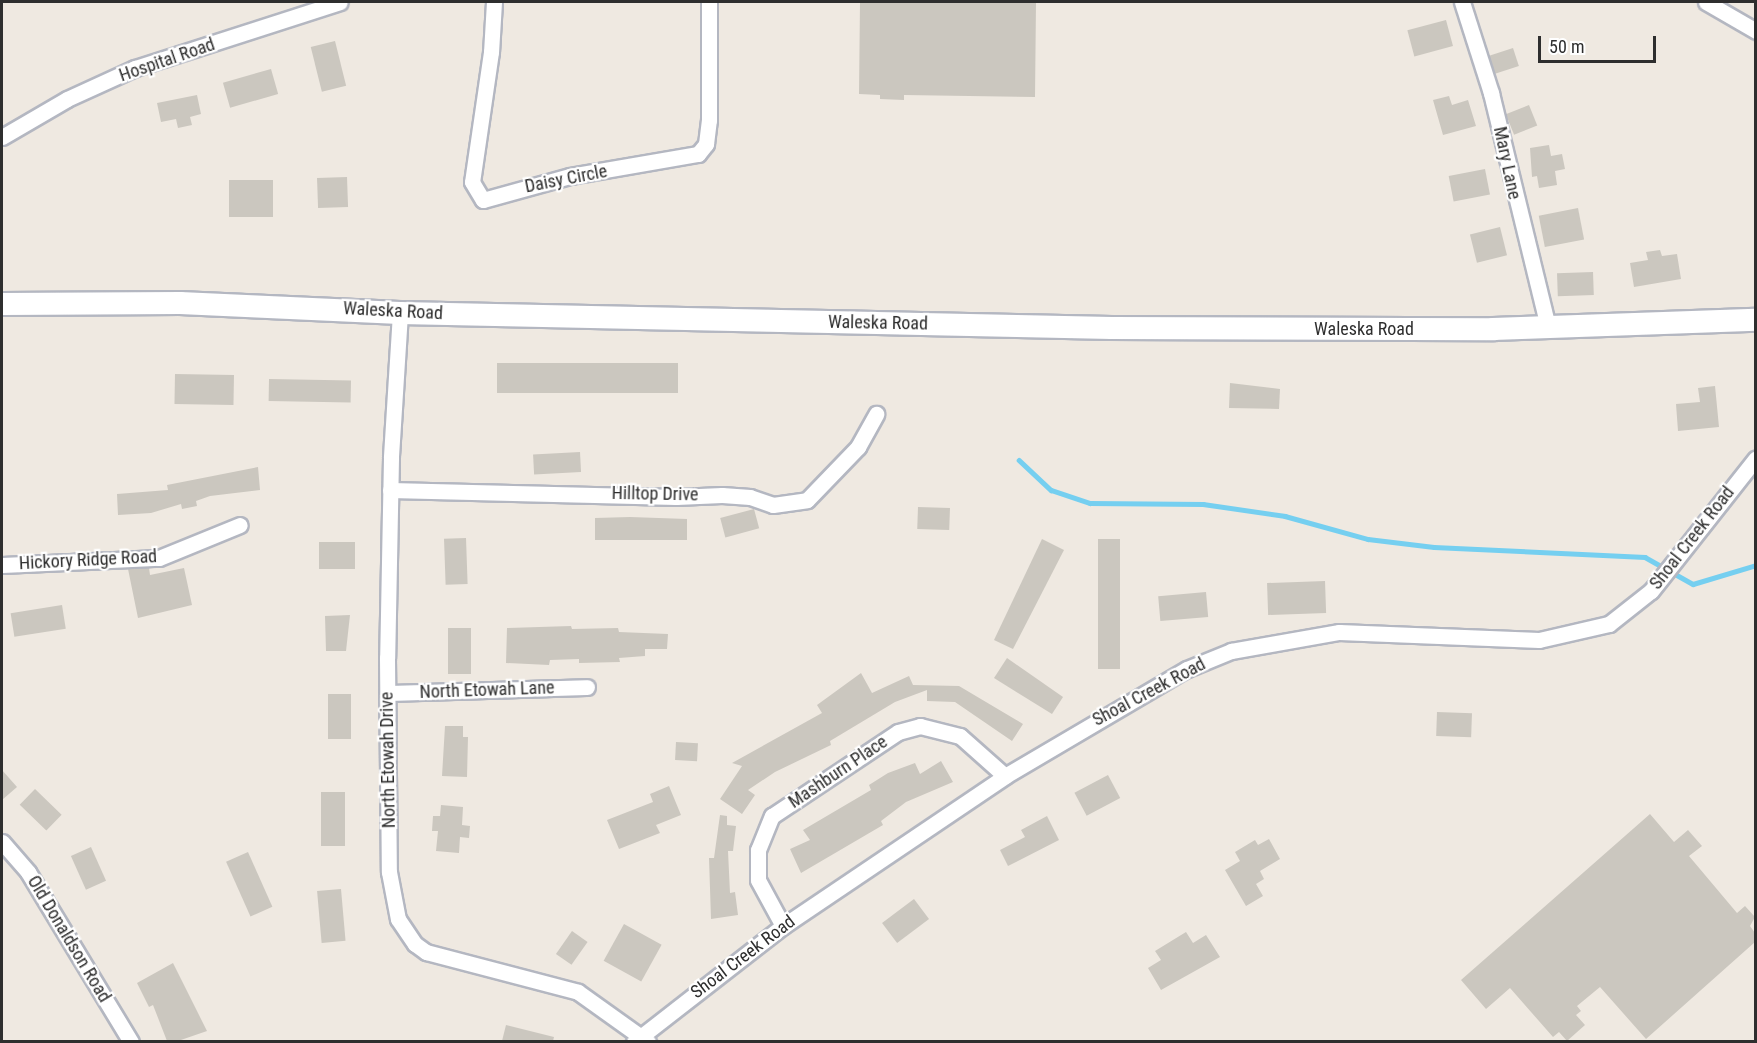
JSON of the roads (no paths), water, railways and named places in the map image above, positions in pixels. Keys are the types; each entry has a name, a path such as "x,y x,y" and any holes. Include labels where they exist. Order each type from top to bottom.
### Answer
{"main road":[{"name":"Waleska Road","path":"2,304 180,303 400,313 1123,328 1548,326 1755,320"}],"street":[{"name":"Hospital Road","path":"2,137 67,99 135,68 340,2"},
{"name":"Daisy Circle","path":"494,2 491,52 472,182 483,200 570,176 698,154 706,144 709,120 710,2"},
{"name":"Mary Lane","path":"1462,2 1491,93 1548,326"},
{"path":"1706,2 1755,31"},
{"name":"North Etowah Drive","path":"400,313 390,490 388,693 390,890 406,933 426,952 578,992 641,1039"},
{"name":"Hilltop Drive","path":"390,490 676,497 722,495 750,497 773,505 807,500 858,447 876,414"},
{"name":"Shoal Creek Road","path":"641,1039 783,926 1005,776 1187,669 1231,651 1339,632 1539,640 1610,624 1651,591 1674,558 1755,458"},
{"name":"Hickory Ridge Road","path":"2,565 159,558 240,525"},
{"name":"North Etowah Lane","path":"388,693 587,687"},
{"name":"Mashburn Place","path":"783,926 758,880 758,850 772,816 898,732 920,726 960,736 1005,776"},
{"name":"Old Donaldson Road","path":"2,842 28,872 131,1041"}],"waterway":[{"path":"1019,460 1051,490 1090,503 1203,504 1285,516 1368,539 1434,547 1645,557 1693,584 1756,565"}]}
